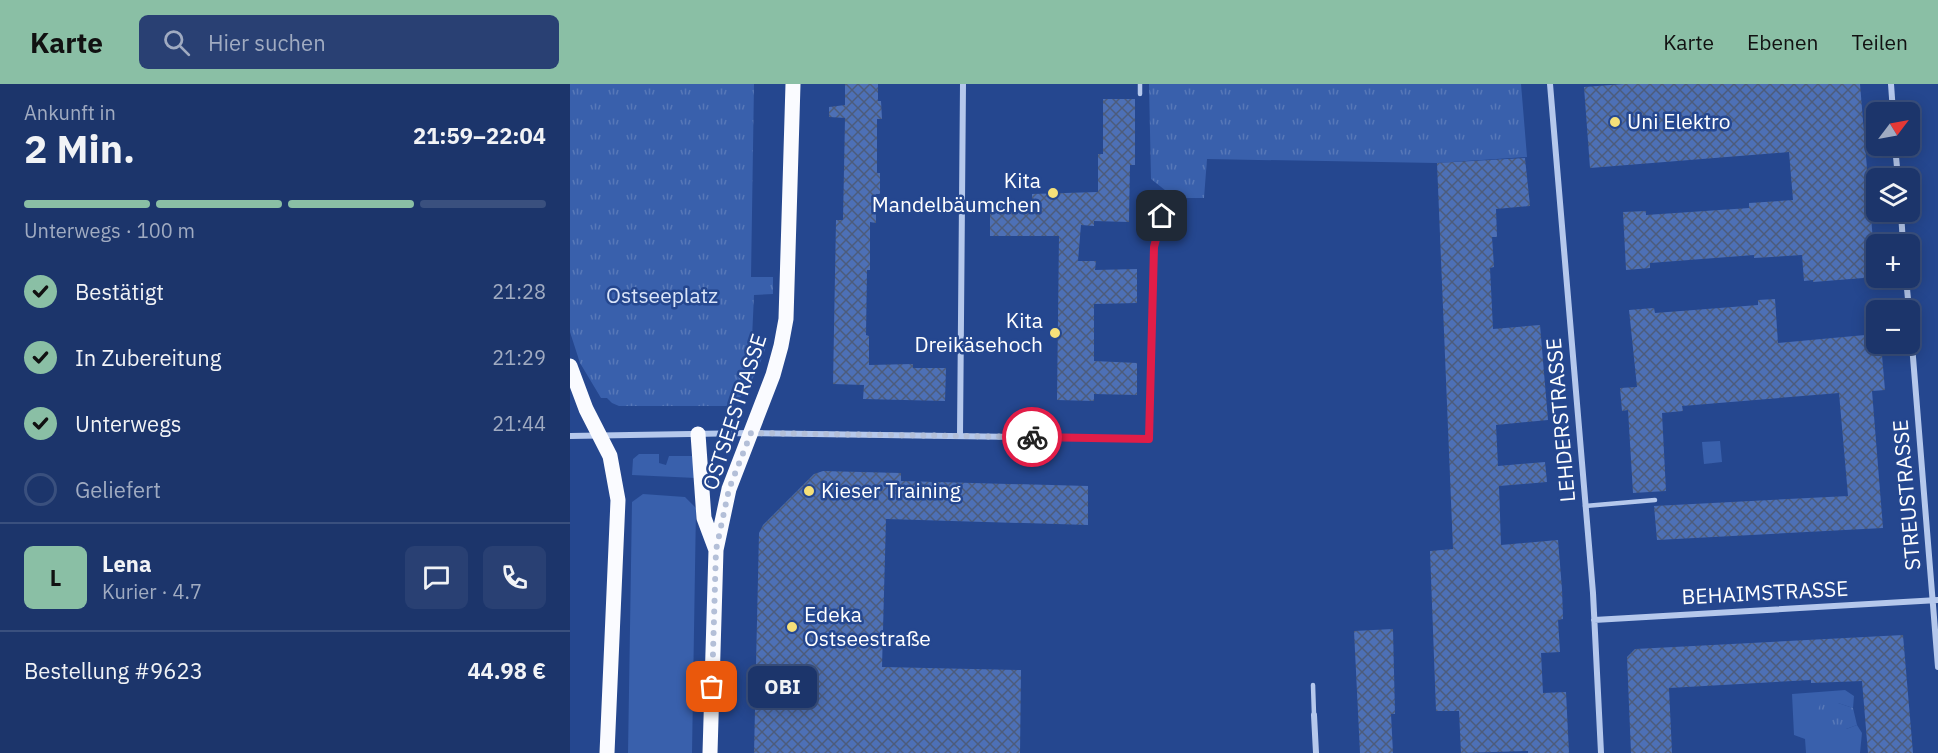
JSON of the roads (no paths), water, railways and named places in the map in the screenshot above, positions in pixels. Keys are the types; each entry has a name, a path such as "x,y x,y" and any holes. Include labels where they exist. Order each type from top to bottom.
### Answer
{"main road":[{"name":"OSTSEESTRASSE","path":"710,753 716,550 729,489 773,375 786,319 793,84"},
{"path":"570,366 586,409 610,456 618,500 607,753"},
{"path":"699,434 704,518 716,550"}],"street":[{"path":"960,436 963,84"},
{"name":"LEHDERSTRASSE","path":"1550,84 1594,620 1601,753"},
{"path":"1891,84 1892,102"},
{"path":"570,436 751,433 1149,439 1154,247 1162,216"},
{"name":"STREUSTRASSE","path":"1913,354 1935,600 1938,667"},
{"name":"BEHAIMSTRASSE","path":"1594,620 1935,600"},
{"path":"1314,715 1316,753"}],"lane":[{"path":"1140,84 1140,94"},
{"path":"1585,506 1655,500"},
{"path":"1313,686 1314,715"}],"place":[{"name":"Uni Elektro","path":"1615,122"},
{"name":"Kita Mandelbäumchen","path":"1053,193"},
{"name":"Kita Dreikäsehoch","path":"1055,333"},
{"name":"Kieser Training","path":"809,491"},
{"name":"Edeka Ostseestraße","path":"792,627"},
{"name":"OBI","path":"712,687"}],"park label":[{"name":"Ostseeplatz","path":"662,296"}]}
